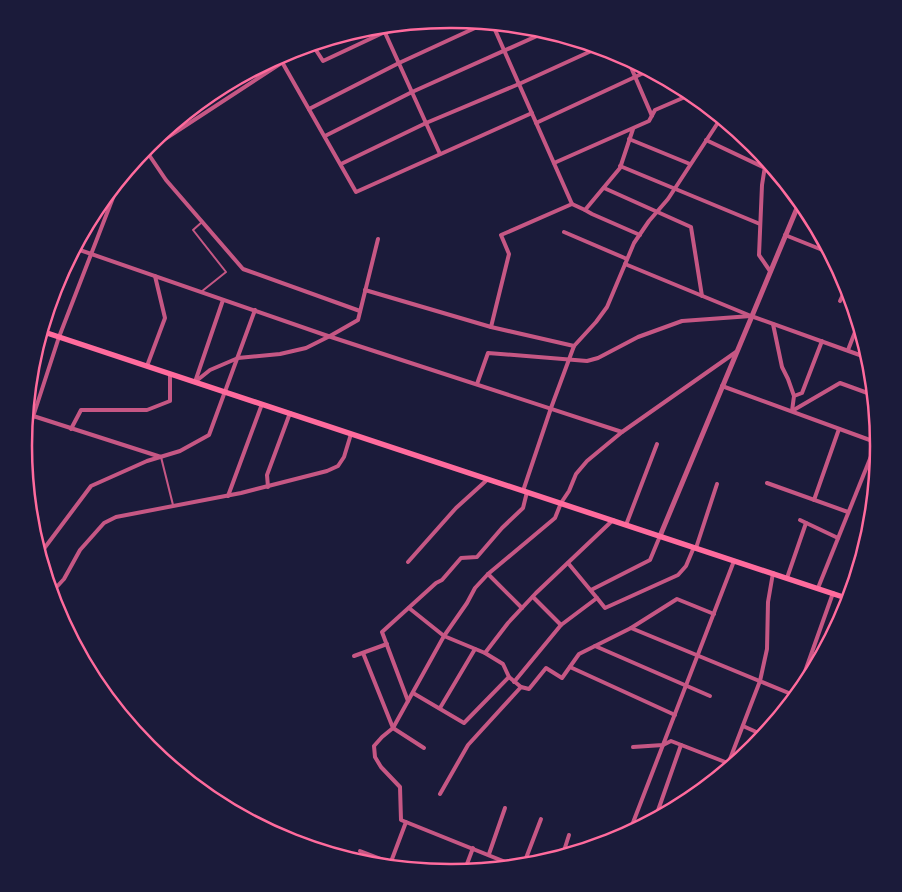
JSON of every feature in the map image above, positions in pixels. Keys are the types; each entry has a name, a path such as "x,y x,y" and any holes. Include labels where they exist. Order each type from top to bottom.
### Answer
{"main road":[{"path":"48,333 842,596"}],"street":[{"path":"309,109 399,63 475,28"},
{"path":"495,30 572,204 640,235"},
{"path":"385,33 440,154"},
{"path":"315,50 323,61 381,34"},
{"path":"325,136 412,92 536,37"},
{"path":"341,164 426,123 590,51"},
{"path":"283,63 356,192 532,113"},
{"path":"174,132 274,67"},
{"path":"632,69 652,116"},
{"path":"536,123 641,74"},
{"path":"554,163 649,122 655,110 683,98"},
{"path":"408,701 382,632 436,583 442,580 461,558 477,556 523,508 525,491 551,408 574,346 607,307 634,243 649,221 668,199 717,123"},
{"path":"585,210 620,166 633,128"},
{"path":"630,139 690,164"},
{"path":"706,140 763,167"},
{"path":"150,156 166,180 242,269 360,312"},
{"path":"620,166 760,224"},
{"path":"765,169 762,186 759,255 770,272"},
{"path":"604,188 691,227 702,296"},
{"path":"112,201 59,337 34,416 160,457"},
{"path":"491,327 509,254 501,235 572,204"},
{"path":"591,590 650,560 796,209"},
{"path":"564,232 628,259"},
{"path":"785,235 819,249"},
{"path":"195,382 210,370 238,358 280,354 306,348 358,320 378,239"},
{"path":"82,251 330,336 622,432"},
{"path":"625,264 751,316 859,354"},
{"path":"147,366 165,318 155,276"},
{"path":"365,290 491,327 574,346"},
{"path":"840,301 842,297"},
{"path":"195,382 223,300"},
{"path":"45,547 91,486 147,461 180,450 210,435 255,310"},
{"path":"477,384 488,353 587,361 598,358 638,337 682,321 751,316"},
{"path":"773,324 782,367 794,396 792,411"},
{"path":"848,350 854,335"},
{"path":"794,396 802,392 822,341"},
{"path":"505,861 401,820 400,787 381,767 375,757 374,746 394,728 444,636 475,588 488,574 555,518 576,474 586,461 622,432 736,352"},
{"path":"71,428 81,410 147,410 170,401 170,374"},
{"path":"792,411 840,383 866,393"},
{"path":"722,386 870,439"},
{"path":"228,496 262,404"},
{"path":"268,487 267,475 290,414"},
{"path":"814,500 840,429"},
{"path":"57,587 64,579 80,550 104,523 116,517 228,496 327,472 338,466 344,457 351,434"},
{"path":"626,525 657,444"},
{"path":"818,588 870,459"},
{"path":"408,562 456,508 488,479"},
{"path":"767,483 848,512"},
{"path":"568,563 605,608 678,575 686,566 695,548 717,484"},
{"path":"485,653 522,608 613,520"},
{"path":"800,520 838,538"},
{"path":"787,578 806,523"},
{"path":"633,823 734,561"},
{"path":"729,759 760,681 767,648 768,602 773,573"},
{"path":"488,574 522,608"},
{"path":"809,662 834,593"},
{"path":"533,597 561,625"},
{"path":"514,682 561,625 597,598"},
{"path":"409,608 444,636 485,653 503,664 509,677 514,682 521,687 529,689 546,668 562,678 579,654 631,628 676,599 714,614"},
{"path":"631,628 789,692"},
{"path":"354,656 387,644"},
{"path":"594,646 710,696"},
{"path":"440,708 475,649"},
{"path":"363,653 394,728 424,748"},
{"path":"570,667 675,714"},
{"path":"413,693 464,723 509,677"},
{"path":"440,794 468,745 521,687"},
{"path":"743,726 756,732"},
{"path":"634,747 663,745 671,741 726,761"},
{"path":"659,809 682,745"},
{"path":"489,854 505,808"},
{"path":"526,857 541,819"},
{"path":"392,860 406,822"},
{"path":"565,848 569,835"},
{"path":"467,864 473,848"},
{"path":"360,851 372,857"}],"lane":[{"path":"201,292 226,272 193,230 202,222"},
{"path":"160,457 174,506"}]}
